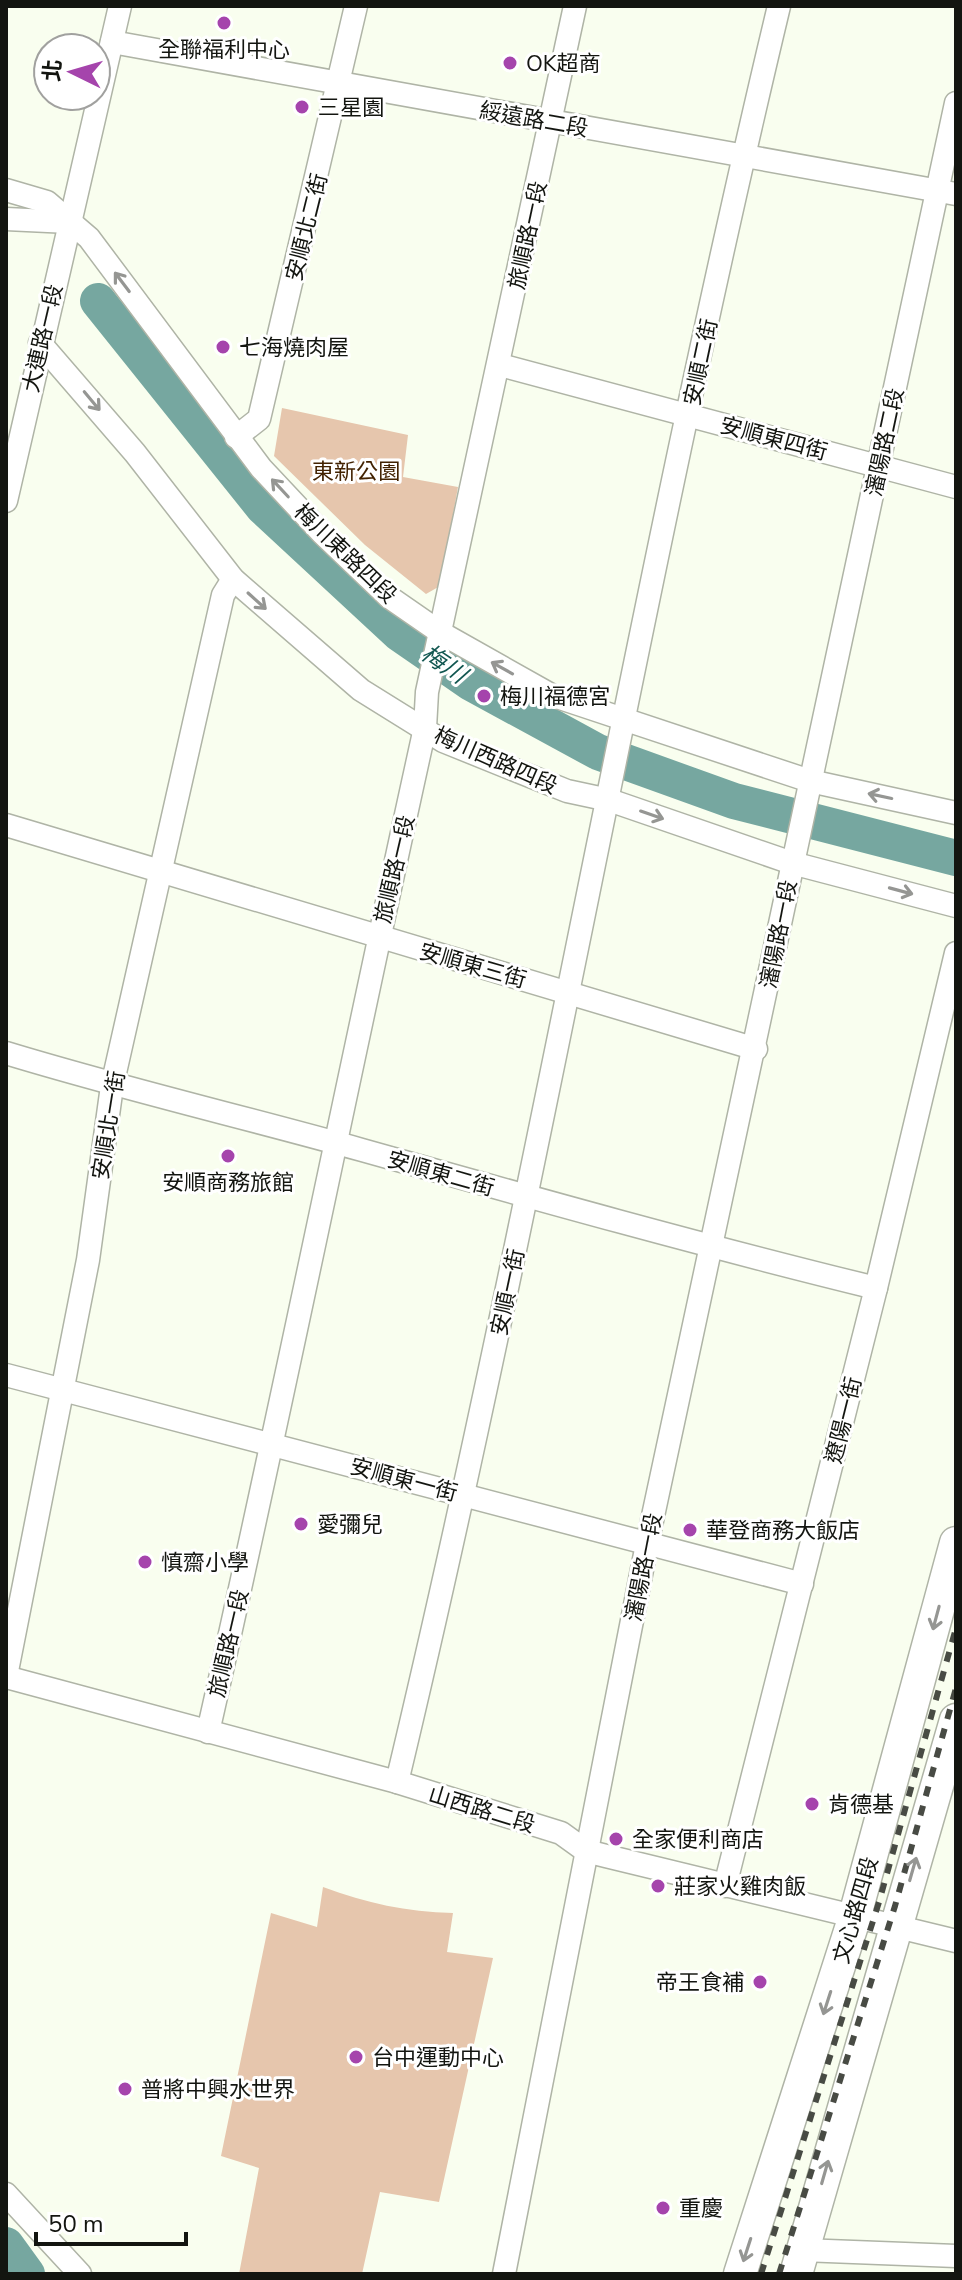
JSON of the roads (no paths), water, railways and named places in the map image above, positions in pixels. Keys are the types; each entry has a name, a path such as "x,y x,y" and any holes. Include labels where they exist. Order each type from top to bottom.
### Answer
{"main road":[{"name":"文心路四段","path":"740,2274 854,1919 956,1543"},
{"name":"文心路四段","path":"799,2262 956,1720"}],"street":[{"name":"大連路一段","path":"112,42 120,6"},
{"name":"安順北二街","path":"236,437 259,419 341,82 356,6"},
{"name":"旅順路一段","path":"208,1732 273,1445 425,728 427,692 575,6"},
{"name":"安順二街","path":"609,800 623,719 688,415 779,6"},
{"name":"綏遠路二段","path":"112,42 946,192"},
{"name":"瀋陽路二段","path":"792,863 879,467 946,192 956,103"},
{"name":"大連路一段","path":"6,501 95,112"},
{"name":"梅川東路四段","path":"6,190 47,202 89,238 236,437 333,544 438,642 551,695 810,781 956,813"},
{"path":"6,219 69,222"},
{"name":"梅川西路四段","path":"40,343 135,453 233,579 361,690 443,741 567,791 609,800 792,863 956,906"},
{"name":"安順東四街","path":"500,365 956,487"},
{"name":"安順北一街","path":"6,1677 88,1260 112,1086 223,595 233,579"},
{"name":"安順一街","path":"397,1782 465,1495 609,800"},
{"name":"安順東三街","path":"6,825 162,870 378,939 756,1049"},
{"name":"瀋陽路一段","path":"504,2274 647,1544 756,1049 792,863"},
{"name":"遼陽一街","path":"725,1886 876,1288 956,953"},
{"name":"安順東二街","path":"6,1053 112,1086 336,1143 711,1248 876,1288"},
{"name":"安順東一街","path":"6,1375 802,1584"},
{"name":"山西路二段","path":"6,1677 397,1782 561,1833 586,1851 854,1919 956,1941"},
{"path":"6,2194 80,2274"},
{"path":"799,2262 956,2256"}],"waterway":[{"name":"梅川","path":"98,301 263,507 400,634 471,683 598,752 734,801 956,858"},
{"path":"6,2245 27,2274"}],"railway":[{"path":"761,2274 879,1902 956,1628"},
{"path":"779,2274 895,1906 956,1688"}],"place":[{"name":"全聯福利中心","path":"224,23"},
{"name":"OK超商","path":"510,63"},
{"name":"三星園","path":"302,107"},
{"name":"七海燒肉屋","path":"223,347"},
{"name":"梅川福德宮","path":"484,696"},
{"name":"安順商務旅館","path":"228,1156"},
{"name":"愛彌兒","path":"301,1524"},
{"name":"華登商務大飯店","path":"690,1530"},
{"name":"慎齋小學","path":"145,1562"},
{"name":"肯德基","path":"812,1804"},
{"name":"全家便利商店","path":"616,1839"},
{"name":"莊家火雞肉飯","path":"658,1886"},
{"name":"帝王食補","path":"760,1982"},
{"name":"台中運動中心","path":"356,2057"},
{"name":"普將中興水世界","path":"125,2089"},
{"name":"重慶","path":"663,2208"}],"park label":[{"name":"東新公園","path":"356,471"}]}
